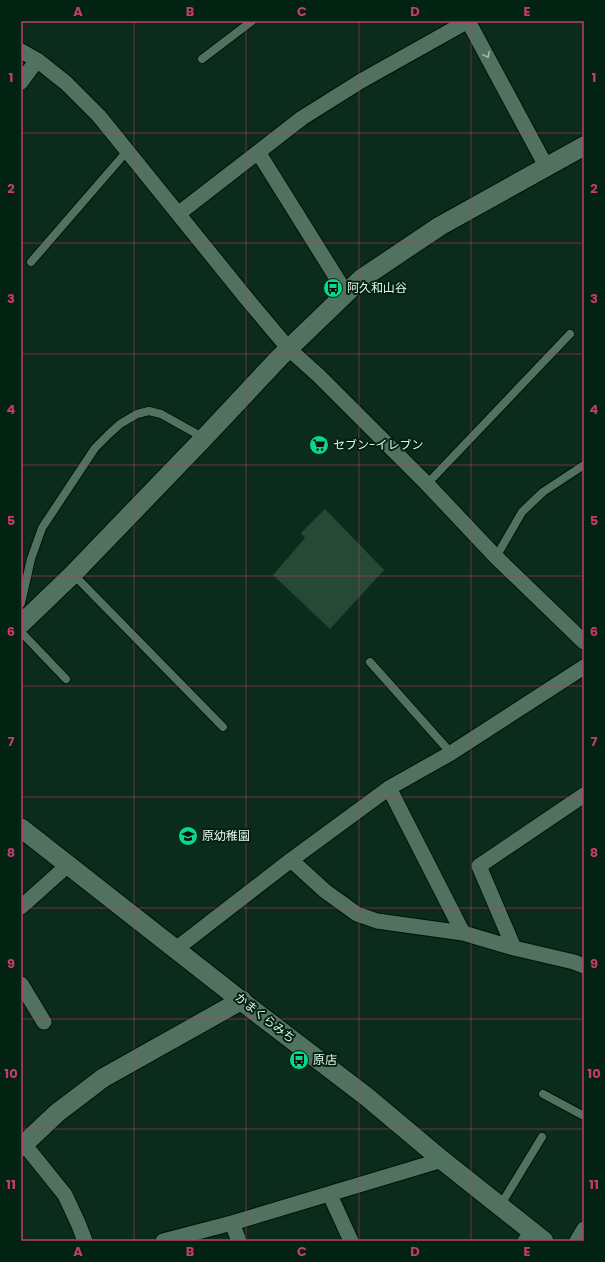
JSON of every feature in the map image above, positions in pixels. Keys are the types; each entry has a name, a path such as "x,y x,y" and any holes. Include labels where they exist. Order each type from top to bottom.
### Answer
{"street":[{"path":"178,214 302,118 361,81 468,21 546,166"},
{"path":"21,50 37,60 66,83 99,116 289,349 319,376 428,484 496,557 584,642"},
{"path":"21,82 37,60"},
{"path":"21,624 73,574 289,349 361,279 440,226 584,146"},
{"path":"258,152 346,293"},
{"path":"176,949 291,860 389,788 451,753 584,667"},
{"path":"389,788 463,933"},
{"path":"514,948 479,866 584,795"},
{"name":"かまくらみち","path":"21,828 367,1097 500,1206 534,1238"},
{"path":"291,860 326,891 358,914 377,921 463,933 514,948 574,962 584,966"},
{"path":"21,907 68,865"},
{"path":"21,984 44,1022"},
{"path":"85,1241 78,1222 65,1196 23,1145 57,1113 102,1078 242,1000"},
{"path":"163,1241 330,1195 442,1160"},
{"path":"330,1195 351,1241"},
{"path":"232,1223 238,1241"},
{"path":"577,1241 584,1229"}],"lane":[{"path":"202,59 252,21"},
{"path":"31,262 128,150"},
{"path":"428,484 570,334"},
{"path":"21,603 31,559 42,528 95,448 120,424 137,414 149,411 161,414 204,438"},
{"path":"496,557 522,512 543,492 584,466"},
{"path":"73,574 223,727"},
{"path":"21,632 66,679"},
{"path":"370,662 451,753"},
{"path":"543,1094 584,1116"},
{"path":"500,1206 542,1137"}],"green space":[{"path":"325,509 384,570 330,629 273,575 305,538 301,533"}],"place":[{"name":"阿久和山谷","path":"333,288"},
{"name":"セブン-イレブン","path":"319,445"},
{"name":"原幼稚園","path":"188,836"},
{"name":"原店","path":"299,1060"}]}
